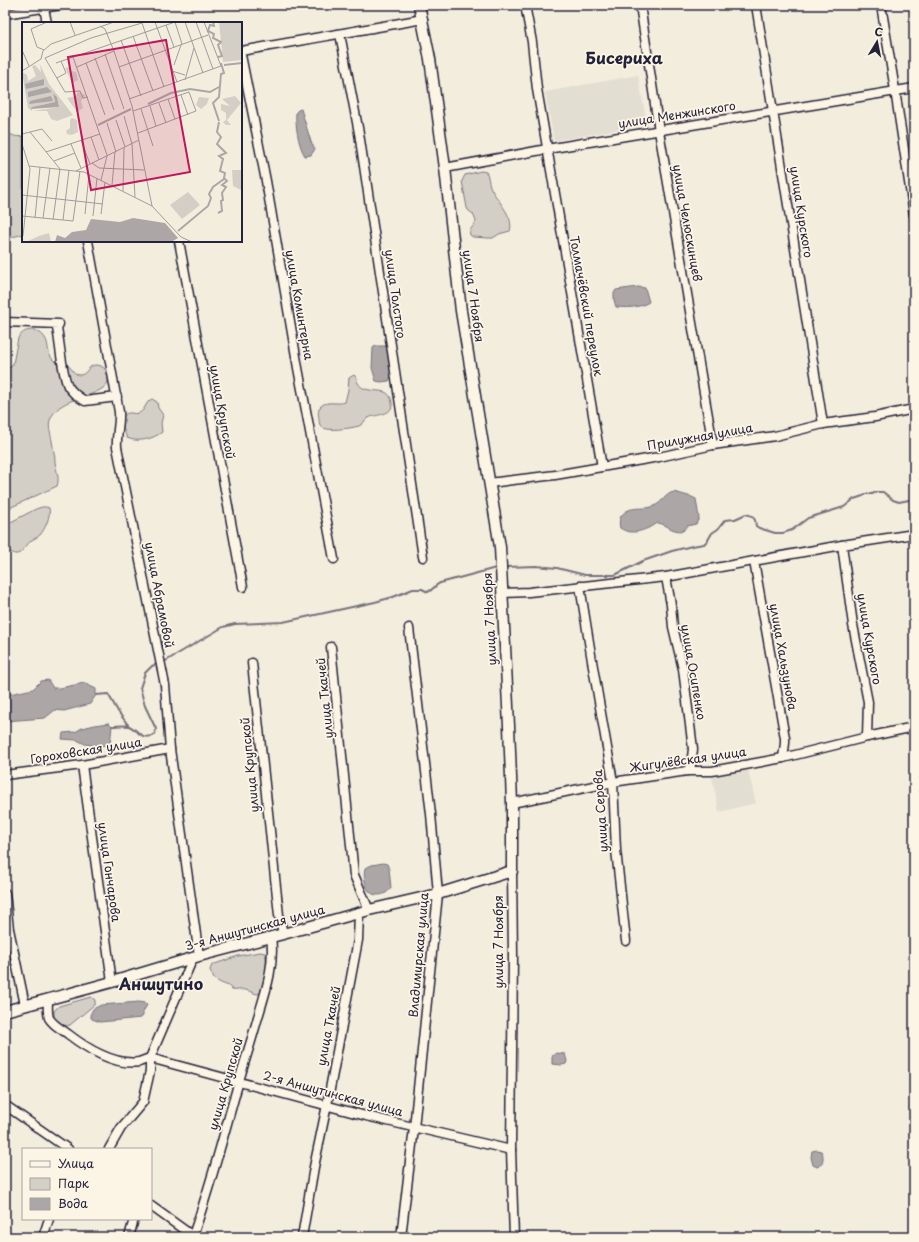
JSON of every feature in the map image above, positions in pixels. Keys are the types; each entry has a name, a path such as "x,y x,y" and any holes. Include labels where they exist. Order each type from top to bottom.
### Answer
{"street":[{"path":"5,14 61,5"},
{"name":"улица 7 Ноября","path":"419,5 430,59 461,311 500,547 512,803 513,956 511,1150 514,1237"},
{"name":"Толмачёвский переулок","path":"525,5 532,42 537,89 602,467"},
{"name":"улица Челюскинцев","path":"640,5 659,131 713,445"},
{"name":"улица Курского","path":"756,5 823,424"},
{"path":"881,5 914,215"},
{"path":"44,8 47,22"},
{"path":"242,51 423,19"},
{"name":"улица Толстого","path":"340,34 359,133 423,557"},
{"name":"улица Коминтерна","path":"242,60 266,181 298,368 334,559"},
{"name":"улица Менжинского","path":"444,168 547,149 914,88"},
{"name":"улица Абрамовой","path":"88,242 117,397 120,421 117,447 165,685 170,749 196,957"},
{"name":"улица Крупской","path":"179,242 243,587"},
{"path":"5,322 59,324 57,328 65,377 68,386 74,394 84,401 117,397"},
{"name":"Прилужная улица","path":"489,483 555,475 602,467 659,457 713,445 775,436 823,424 875,417 914,409"},
{"path":"502,593 529,592 666,577 842,545 914,534"},
{"name":"улица Курского","path":"842,545 854,625 868,702 868,737"},
{"name":"улица Хальзунова","path":"754,561 785,738 782,758"},
{"name":"улица Осипенко","path":"666,577 672,605 673,627 683,669 693,749 691,766 687,771"},
{"name":"улица Серова","path":"580,586 613,782 616,850 626,941"},
{"name":"Владимирская улица","path":"401,1237 414,1128 438,894 408,628"},
{"name":"улица Ткачей","path":"302,1237 314,1167 364,912 354,875 331,648"},
{"name":"улица Крупской","path":"252,663 279,915 283,934"},
{"name":"Жигулёвская улица","path":"512,803 613,782 687,771 712,771 782,758 914,727"},
{"name":"Гороховская улица","path":"5,775 82,765 170,749"},
{"name":"улица Гончарова","path":"82,765 112,982"},
{"name":"3-я Аншутинская улица","path":"5,1011 112,982 196,957 364,912 438,894 512,871"},
{"path":"5,893 9,929 25,1005"},
{"name":"улица Крупской","path":"194,1236 269,979 273,948 271,937"},
{"path":"110,1148 121,1128 143,1102 150,1071 150,1058 196,957"},
{"path":"48,999 48,1014 50,1019 55,1025 83,1046 101,1055 123,1061 139,1062 150,1058"},
{"name":"2-я Аншутинская улица","path":"150,1058 414,1128 511,1150"},
{"path":"5,1105 67,1148"},
{"path":"152,1207 194,1236"},
{"path":"44,1237 49,1220"},
{"path":"129,1237 134,1220"}],"shaded area":[{"path":"638,75 647,124 554,141 545,92"},
{"path":"748,770 756,803 719,812 712,777"}],"green space":[{"path":"5,130 13,136 22,136 22,234 5,239"},
{"path":"481,171 486,172 492,191 510,219 510,231 499,234 493,238 473,237 470,235 470,231 476,221 473,214 467,208 462,181 465,175"},
{"path":"35,330 41,333 44,337 49,353 54,361 65,363 78,375 82,375 94,365 101,366 108,374 108,382 103,388 96,392 60,407 50,420 49,428 58,477 57,486 5,510 5,369 11,367 13,364 18,338 25,331"},
{"path":"354,375 360,386 363,388 385,392 389,395 392,402 392,407 384,414 368,418 359,426 346,429 329,429 322,427 319,423 318,415 320,407 326,403 345,402 349,378"},
{"path":"152,399 157,402 158,408 163,415 161,423 162,432 145,440 127,438 123,428 123,416 127,413 141,412"},
{"path":"42,507 49,508 49,515 42,532 17,554 10,552 5,547 5,525"},
{"path":"260,952 265,953 266,968 265,980 259,994 246,990 232,990 229,986 214,979 210,970 212,965 238,956"},
{"path":"91,997 95,1000 95,1004 70,1025 61,1025 54,1019 54,1011 59,1006"}],"water":[{"path":"301,109 311,142 315,149 311,155 305,156 299,140 296,122 296,112"},
{"path":"638,287 645,288 649,302 633,307 616,307 614,293 616,290"},
{"path":"375,346 386,346 391,368 389,381 376,381 372,368 373,348"},
{"path":"674,492 696,499 699,518 696,524 687,526 683,531 675,530 658,523 645,530 635,532 625,531 620,528 619,524 621,516 628,510 654,506 669,494"},
{"path":"48,680 53,688 84,683 96,689 96,695 90,704 64,711 55,710 45,718 5,721 5,695 33,689 41,681"},
{"path":"109,723 112,726 110,745 97,746 85,744 77,740 62,739 63,733 75,732 82,728"},
{"path":"383,863 387,864 389,869 391,888 382,895 373,894 367,889 364,876 365,868"},
{"path":"139,1002 147,1005 141,1018 100,1022 92,1019 90,1015 93,1009 101,1005"},
{"path":"556,1053 565,1054 567,1061 566,1064 552,1064 552,1056"},
{"path":"812,1151 821,1151 823,1158 821,1164 817,1167 813,1165 811,1157"}],"waterway":[{"path":"507,567 536,566 557,568 585,575 615,575 643,561 672,551 704,544 712,533 718,529 725,520 735,519 746,514 752,516 755,520 756,526 759,528 775,533 783,533 792,530 808,518 844,507 854,499 866,494 883,492 893,500 899,502 914,499"},
{"path":"164,662 223,627 235,624 283,622 375,602 413,589 422,589 428,592 440,583 496,568"},
{"path":"112,726 129,726 146,737 155,734 156,729 145,706 140,688 145,673 152,666 157,664"},
{"path":"96,695 108,694 119,713 129,726"}],"district":[{"name":"Бисериха","path":"624,58"},
{"name":"Аншутино","path":"161,984"}]}
